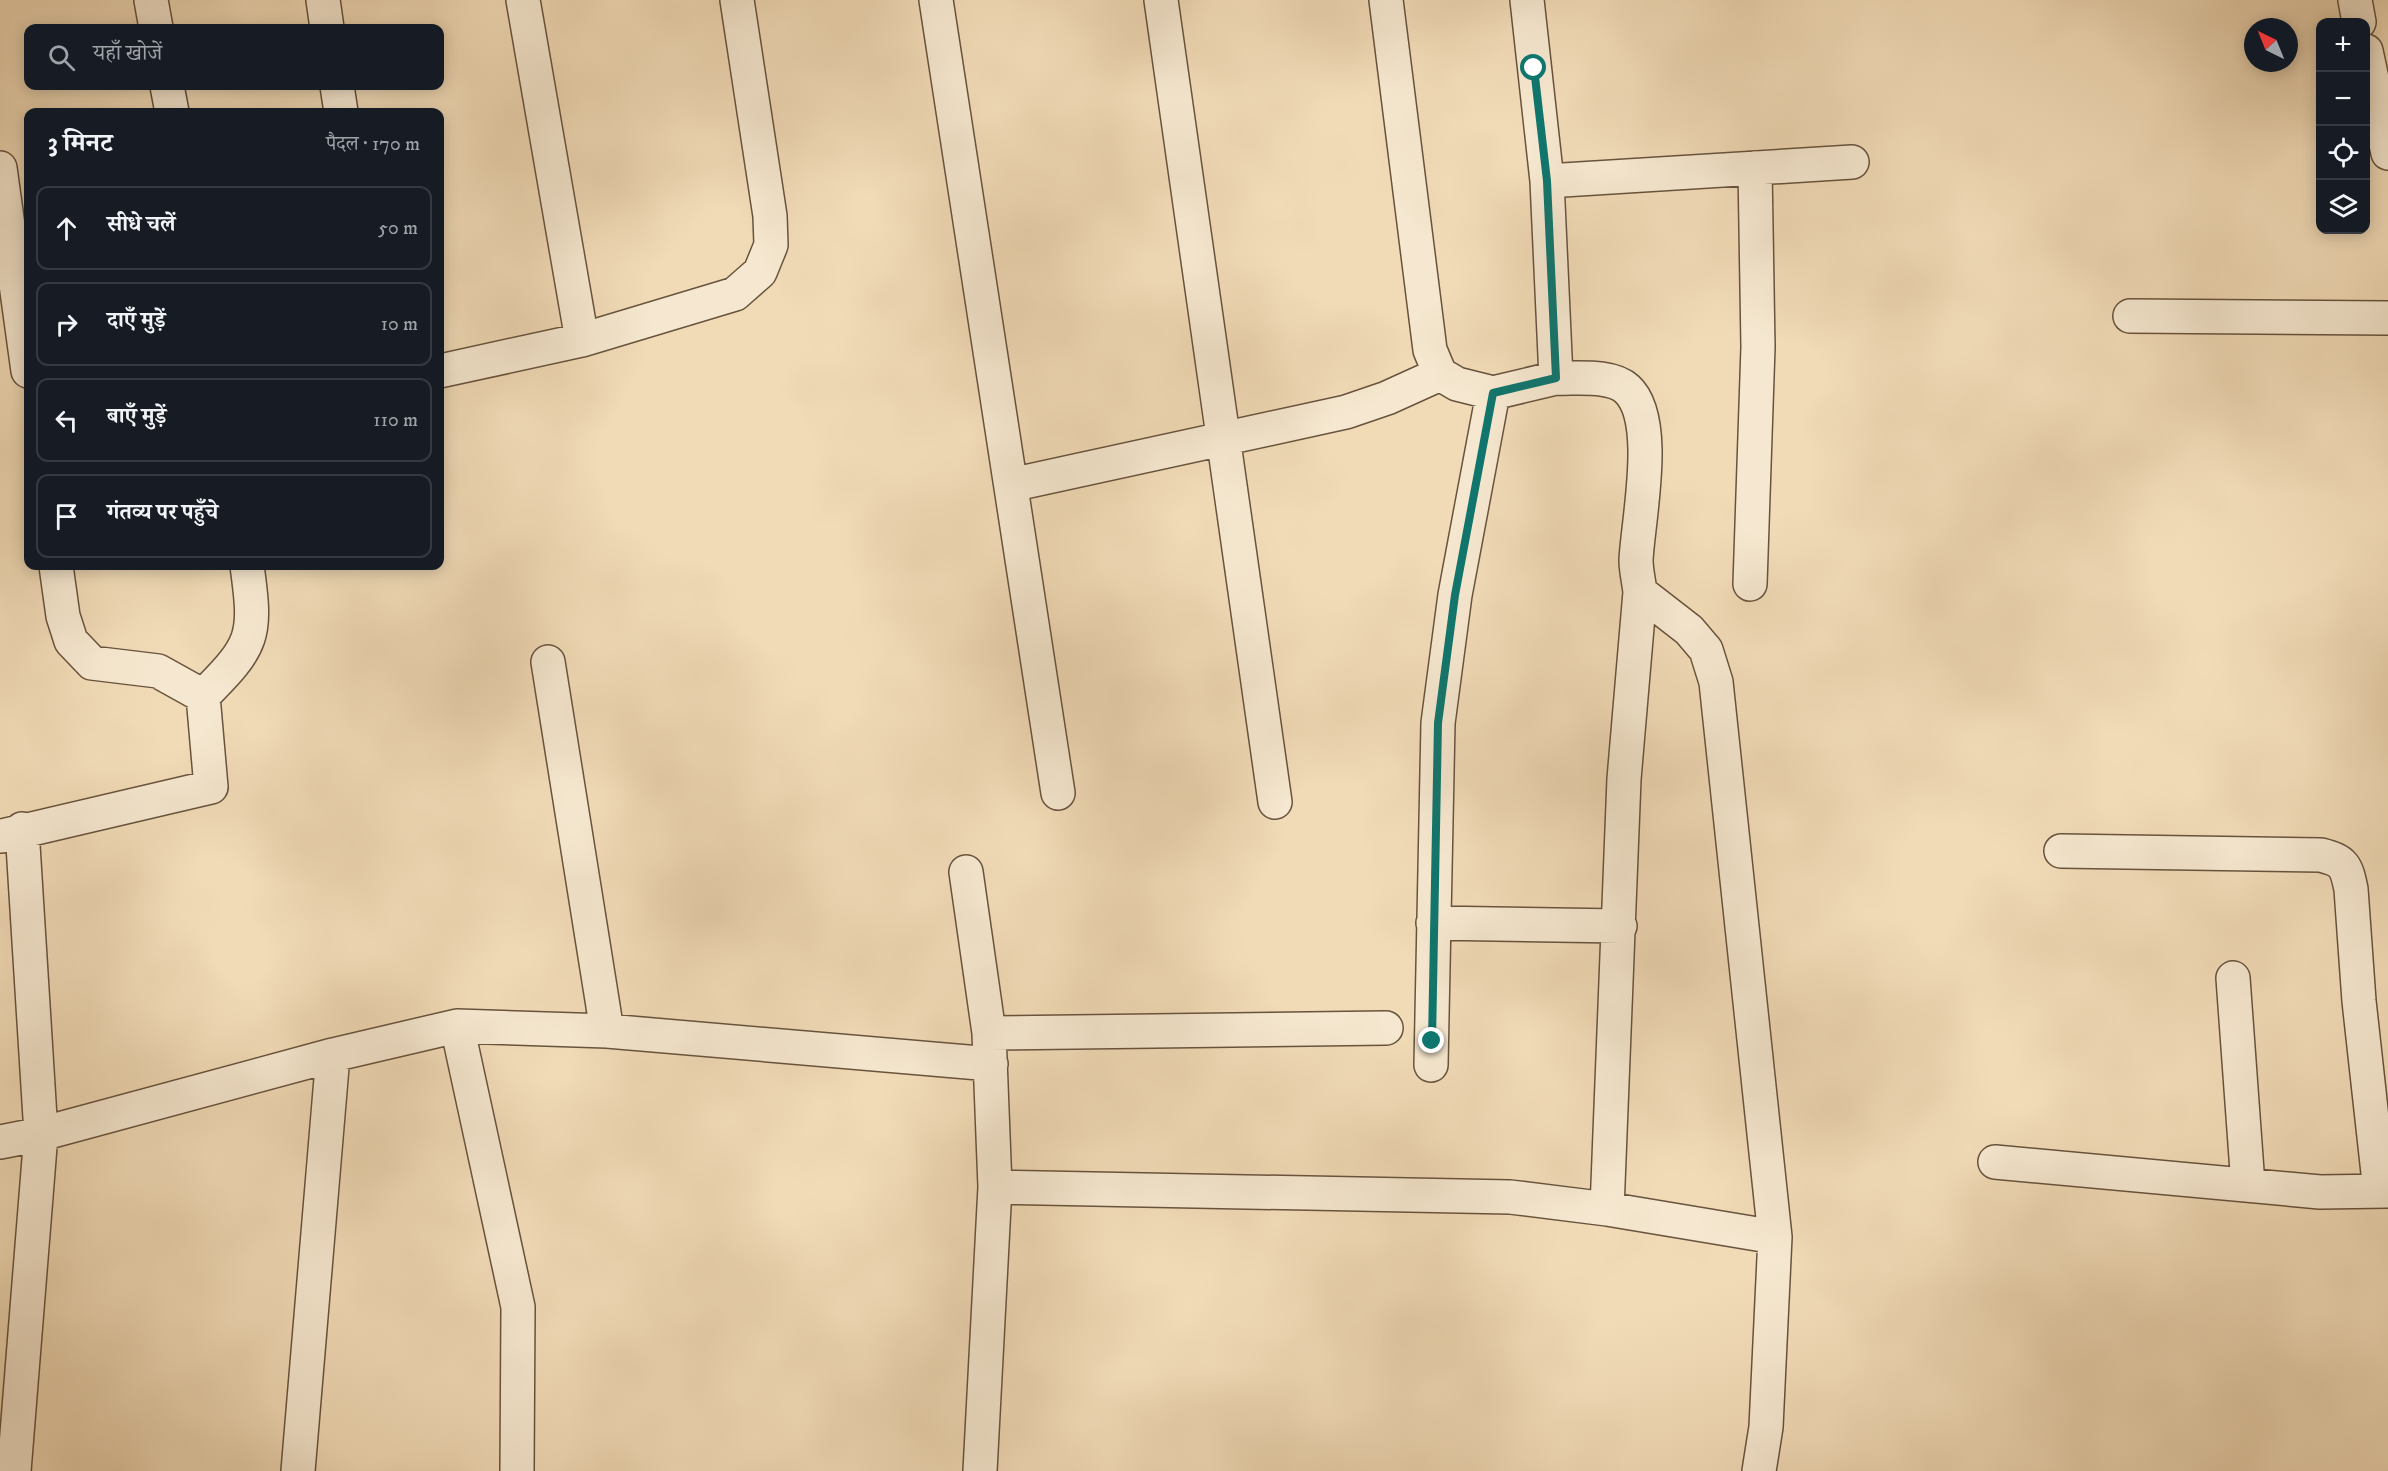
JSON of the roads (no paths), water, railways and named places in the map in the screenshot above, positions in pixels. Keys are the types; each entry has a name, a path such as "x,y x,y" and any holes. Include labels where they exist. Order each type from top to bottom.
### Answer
{"street":[{"path":"151,0 155,24"},
{"path":"323,0 326,24"},
{"path":"523,0 582,340"},
{"path":"444,370 582,340 735,294 760,272 771,245 770,216 737,0"},
{"path":"936,0 1058,793"},
{"path":"1161,0 1275,802"},
{"path":"1386,0 1430,350 1440,374 1457,384 1493,393 1556,378 1608,381 1627,389 1639,409 1646,440 1636,563 1640,592 1624,779 1620,926 1607,1209"},
{"path":"1527,0 1547,181 1556,378"},
{"path":"2355,0 2359,18"},
{"path":"2370,70 2388,153"},
{"path":"168,90 170,108"},
{"path":"338,90 340,108"},
{"path":"1547,181 1852,162"},
{"path":"0,168 24,342"},
{"path":"1750,584 1758,347 1755,168"},
{"path":"2130,316 2388,318"},
{"path":"1011,485 1346,412 1387,398 1440,374"},
{"path":"1431,1065 1438,723 1455,595 1493,393"},
{"path":"57,570 63,616 71,641 92,663 158,671 203,696"},
{"path":"203,696 239,660 249,636 254,612 248,570"},
{"path":"1640,592 1689,630 1706,650 1716,682 1775,1237 1766,1427 1759,1471"},
{"path":"548,662 607,1031"},
{"path":"14,1471 41,1134 11,833 211,787 203,696"},
{"path":"1995,1162 2320,1192 2384,1191 2359,1001 2351,889 2347,870 2339,860 2321,855 2061,851"},
{"path":"966,872 990,1048 995,1187 980,1471"},
{"path":"1433,923 1620,926"},
{"path":"2233,978 2248,1185"},
{"path":"457,1026 518,1307 517,1471"},
{"path":"0,1142 41,1134 333,1055 457,1026 990,1048 1386,1028"},
{"path":"298,1471 333,1055"},
{"path":"995,1187 1510,1197 1607,1209 1775,1237"}]}
